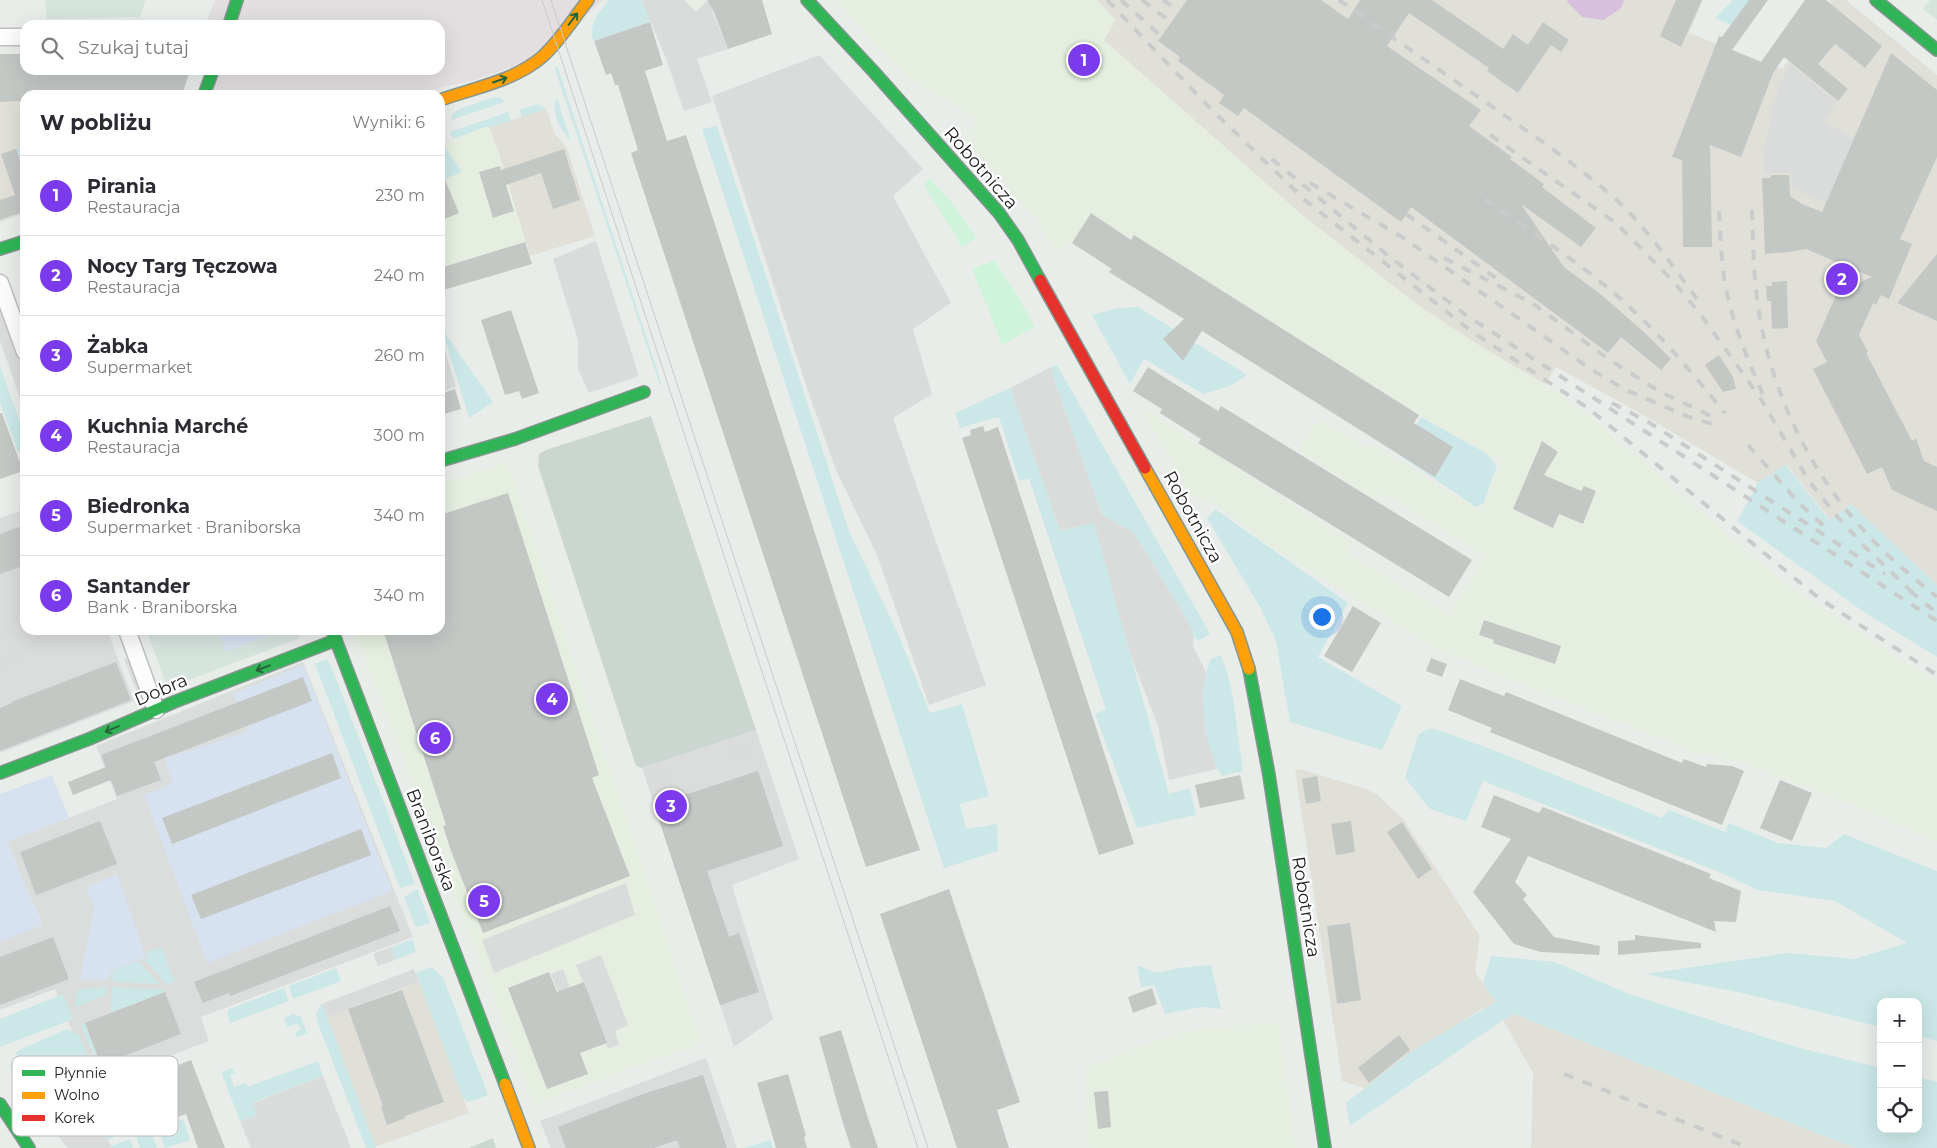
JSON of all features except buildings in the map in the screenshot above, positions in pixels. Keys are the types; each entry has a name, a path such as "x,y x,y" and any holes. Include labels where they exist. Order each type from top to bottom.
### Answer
{"street":[{"path":"231,20 237,0"},
{"path":"445,98 510,76 534,63 559,38 588,0"},
{"name":"Robotnicza","path":"807,0 999,213 1013,234 1143,461 1237,632 1248,663 1269,775 1325,1148"},
{"path":"1876,0 1937,50"},
{"path":"0,37 20,37"},
{"path":"206,90 211,75"},
{"path":"0,249 20,242"},
{"path":"0,283 20,338"},
{"path":"445,460 515,439 644,392"},
{"path":"130,635 156,710"},
{"name":"Dobra","path":"0,773 81,742 334,635"},
{"name":"Braniborska","path":"334,635 529,1148"},
{"path":"0,1104 12,1122"},
{"path":"21,1136 29,1148"}],"shaded area":[{"path":"45,0 146,0 140,17 47,19"},
{"path":"215,0 603,0 539,58 472,81 430,90 214,90 203,75 445,75 445,20 207,20"},
{"path":"609,0 641,0 650,22 594,41 592,35 593,24"},
{"path":"641,0 684,0 696,12 707,1 710,5 728,49 697,59 712,102 684,111 665,56"},
{"path":"684,0 706,0 707,1 696,13"},
{"path":"835,0 1097,0 1116,20 1104,40 1485,349 1545,384 1583,410 1782,581 1937,682 1937,843 1868,812 1740,762 1693,752 1505,678 1431,646 1273,548 1216,505 1190,495 1139,405 1353,543 1347,552 1449,614 1484,556 1383,493 1377,501 1298,451 1318,417 1368,448 1371,443 1482,512 1501,461 1419,415 1134,236 1124,250 1123,235 1091,214 1072,243 1054,252 1037,220 964,140 977,120 913,80 893,63"},
{"path":"1097,0 1703,0 1689,33 1782,69 1831,0 1846,0 1937,75 1937,585 1851,504 1830,520 1787,465 1758,483 1645,416 1556,367 1545,384 1485,349 1418,305 1301,214 1104,40 1116,20"},
{"path":"1567,0 1624,0 1621,8 1604,20 1582,17"},
{"path":"1733,0 1749,0 1732,26 1715,18"},
{"path":"1930,0 1937,0 1937,20 1923,9"},
{"path":"0,55 20,67 20,75 188,75 184,90 20,90 20,215 0,222"},
{"path":"819,55 923,169 893,196 951,303 913,329 932,394 893,418 986,685 929,705 877,555 836,470 809,394 712,96"},
{"path":"1791,64 1836,103 1825,122 1854,139 1826,203 1792,188 1791,173 1764,173 1763,158 1772,111 1785,72"},
{"path":"556,66 662,385 660,385 555,69"},
{"path":"495,97 501,98 505,102 451,120 453,114 459,109"},
{"path":"556,98 571,141 558,121 555,110"},
{"path":"538,104 546,109 522,117 520,110"},
{"path":"546,109 555,134 567,148 595,236 530,256 499,153 489,127"},
{"path":"508,112 511,121 488,126 453,139 450,132"},
{"path":"488,126 499,153 532,264 445,290 445,143"},
{"path":"717,126 849,531 898,634 930,713 962,704 989,796 960,804 966,829 997,824 998,851 944,868 702,129"},
{"path":"445,147 462,172 445,179"},
{"path":"20,148 20,161 16,149"},
{"path":"596,241 639,376 589,393 578,369 578,340 553,259"},
{"path":"0,303 20,359 20,398 0,341"},
{"path":"1138,307 1247,375 1230,386 1203,394 1144,359 1130,384 1092,315 1119,308"},
{"path":"445,333 493,402 469,418 445,339"},
{"path":"445,351 456,387 445,390"},
{"path":"1057,365 1210,634 1198,641 1134,533 1102,515 1053,377 1051,367"},
{"path":"0,366 20,423 20,451 18,452 0,403"},
{"path":"1051,367 1102,515 1134,533 1192,628 1193,646 1206,672 1203,694 1205,730 1217,769 1169,780 1158,726 1125,641 1094,523 1060,531 1010,388"},
{"path":"1010,388 1060,531 1094,523 1169,794 1190,788 1196,815 1137,828 1095,714 1106,709 1029,479 1019,480 999,417 960,428 955,413"},
{"path":"651,416 756,730 642,768 636,766 538,466 539,454 546,450"},
{"path":"1421,417 1487,454 1497,466 1483,504 1476,507 1399,455"},
{"path":"507,462 702,1043 534,1105 356,635 445,635 445,482"},
{"path":"1786,465 1829,520 1851,504 1937,585 1937,657 1864,612 1737,521 1758,483"},
{"path":"1215,509 1348,603 1318,657 1402,706 1382,750 1290,722 1276,641 1260,607 1207,518"},
{"path":"20,511 20,635 109,635 134,701 0,753 0,518"},
{"path":"148,635 299,635 300,638 168,688"},
{"path":"220,635 271,635 226,652"},
{"path":"22,649 26,661 3,669 0,657"},
{"path":"135,654 148,691 138,695 124,659"},
{"path":"1221,656 1232,693 1243,771 1222,776 1215,764 1208,740 1203,705 1207,670 1211,659"},
{"path":"327,659 415,884 400,888 315,664"},
{"path":"303,662 413,937 201,1017 209,1041 170,1056 82,1056 55,989 0,1010 0,942 42,924 7,842 117,799 96,746"},
{"path":"303,665 392,891 207,963 144,795 173,783 155,734 165,730 173,756 248,731 233,694"},
{"path":"1427,729 1435,729 1488,748 1662,818 1669,810 1725,832 1729,823 1778,843 1826,848 1844,834 1937,871 1937,1041 1922,1037 1922,998 1877,998 1877,1026 1742,993 1645,974 1789,953 1854,959 1907,943 1835,901 1758,890 1712,869 1483,781 1466,821 1430,809 1405,778 1418,735"},
{"path":"756,730 799,859 732,885 773,1019 734,1047 642,768"},
{"path":"747,741 751,754 729,761 725,749"},
{"path":"667,768 671,780 650,787 646,775"},
{"path":"1300,769 1366,789 1376,794 1404,820 1480,936 1475,972 1496,1002 1478,1011 1364,1088 1342,1081 1295,770"},
{"path":"52,775 69,818 7,842 42,925 0,942 0,794"},
{"path":"117,874 146,957 112,970 108,980 80,979 94,908 86,887"},
{"path":"626,883 635,915 494,973 482,940"},
{"path":"417,889 430,923 418,927 415,926 404,897"},
{"path":"413,940 416,952 395,960 391,947"},
{"path":"161,947 175,982 166,984 145,960 148,959 146,952"},
{"path":"391,947 395,960 378,966 373,954"},
{"path":"601,955 628,1025 615,1031 619,1044 608,1049 576,965"},
{"path":"1491,956 1555,962 1629,994 1796,1047 1877,1067 1877,1133 1922,1133 1922,1078 1937,1082 1937,1148 1855,1148 1514,1014 1350,1126 1346,1103 1412,1051 1496,1002 1483,983"},
{"path":"139,962 160,984 115,982 111,977 114,970"},
{"path":"1137,965 1156,973 1179,968 1211,965 1221,1009 1201,1007 1165,1014 1154,985 1141,987"},
{"path":"431,967 443,977 488,1095 469,1102 463,1098 416,973"},
{"path":"336,968 341,981 293,999 289,986"},
{"path":"414,969 419,982 327,1017 321,1004"},
{"path":"563,969 571,989 559,994 551,974"},
{"path":"420,982 469,1113 375,1147 327,1017"},
{"path":"112,987 164,990 165,992 111,1013"},
{"path":"107,988 106,995 75,1007 77,990"},
{"path":"284,988 289,1001 230,1023 227,1013 229,1009"},
{"path":"63,994 73,1017 71,1020 0,1047 0,1019"},
{"path":"321,1004 376,1148 366,1148 317,1021 316,1014"},
{"path":"293,1014 301,1017 307,1033 297,1037 295,1032 301,1030 298,1023 287,1027 284,1018"},
{"path":"1514,1014 1855,1148 1531,1148 1533,1073 1503,1020"},
{"path":"85,1023 98,1056 94,1056 81,1025"},
{"path":"1279,1024 1296,1148 1089,1148 1084,1068 1141,1045 1194,1029 1215,1026"},
{"path":"67,1029 76,1034 78,1033 88,1056 19,1056 16,1055 17,1051"},
{"path":"706,1058 737,1148 551,1148 540,1121"},
{"path":"318,1061 323,1076 253,1102 257,1115 240,1121 221,1072 232,1068 235,1073 230,1075 234,1087 246,1083 247,1087"},
{"path":"323,1076 351,1148 251,1148 240,1121 257,1115 253,1103"},
{"path":"183,1119 190,1140 165,1148 161,1136 178,1136 178,1121"},
{"path":"59,1136 105,1136 113,1148 67,1148"},
{"path":"104,1136 117,1136 107,1140"},
{"path":"152,1136 157,1148 140,1148 136,1137"},
{"path":"493,1138 496,1148 469,1148"},
{"path":"130,1139 133,1148 113,1148 111,1146"},
{"path":"770,1140 773,1148 744,1148"}],"sand":[{"path":"929,178 950,200 977,238 962,247 924,185"},
{"path":"994,260 1016,293 1035,327 1002,345 972,269"}],"tram line":[{"path":"542,0 918,1148"},
{"path":"551,0 928,1148"}],"railway":[{"path":"1107,0 1210,108 1306,201 1471,331 1588,408 1820,599 1937,675"},
{"path":"1121,0 1161,36"},
{"path":"1142,0 1171,22"},
{"path":"1163,0 1179,11"},
{"path":"1339,0 1547,145 1599,185 1637,221 1697,299"},
{"path":"1490,135 1616,223 1673,281 1701,315 1759,396 1809,481 1865,547 1914,594"},
{"path":"1272,159 1391,258 1466,315 1937,621"},
{"path":"1310,183 1402,237 1592,370 1626,390 1689,417 1716,425"},
{"path":"1485,199 1575,262 1625,303 1664,342 1725,413"},
{"path":"1752,210 1756,288 1763,334 1778,386 1799,436 1826,483 1859,525 1887,554 1937,597"},
{"path":"1719,211 1726,291 1740,338 1763,395"},
{"path":"1406,214 1500,281"},
{"path":"1444,258 1532,303 1607,358 1657,390 1717,419"},
{"path":"1612,403 1650,423 1885,574"},
{"path":"1748,445 1798,502 1827,529"},
{"path":"1910,591 1937,613"},
{"path":"1564,1074 1749,1148"}],"traffic: fast":[{"path":"231,20 237,0"},
{"path":"807,0 874,72 999,213 1018,240 1040,280"},
{"path":"1876,0 1937,50"},
{"path":"206,90 211,75"},
{"path":"0,249 20,243"},
{"path":"445,460 515,439 644,392"},
{"path":"334,635 505,1084"},
{"path":"0,773 89,739 174,702 336,640"},
{"path":"1249,669 1269,775 1325,1148"},
{"path":"0,1104 12,1122"},
{"path":"21,1136 29,1148"}],"traffic: slow":[{"path":"445,98 506,78 531,65 555,44 588,0"},
{"path":"1145,468 1237,632 1249,669"},
{"path":"505,1084 529,1148"}],"traffic: jam":[{"path":"1040,280 1145,468"}],"place":[{"name":"Pirania","path":"1084,60"},
{"name":"Nocy Targ Tęczowa","path":"1842,279"},
{"name":"Kuchnia Marché","path":"552,699"},
{"name":"Santander","path":"435,738"},
{"name":"Żabka","path":"671,806"},
{"name":"Biedronka","path":"484,901"}]}
